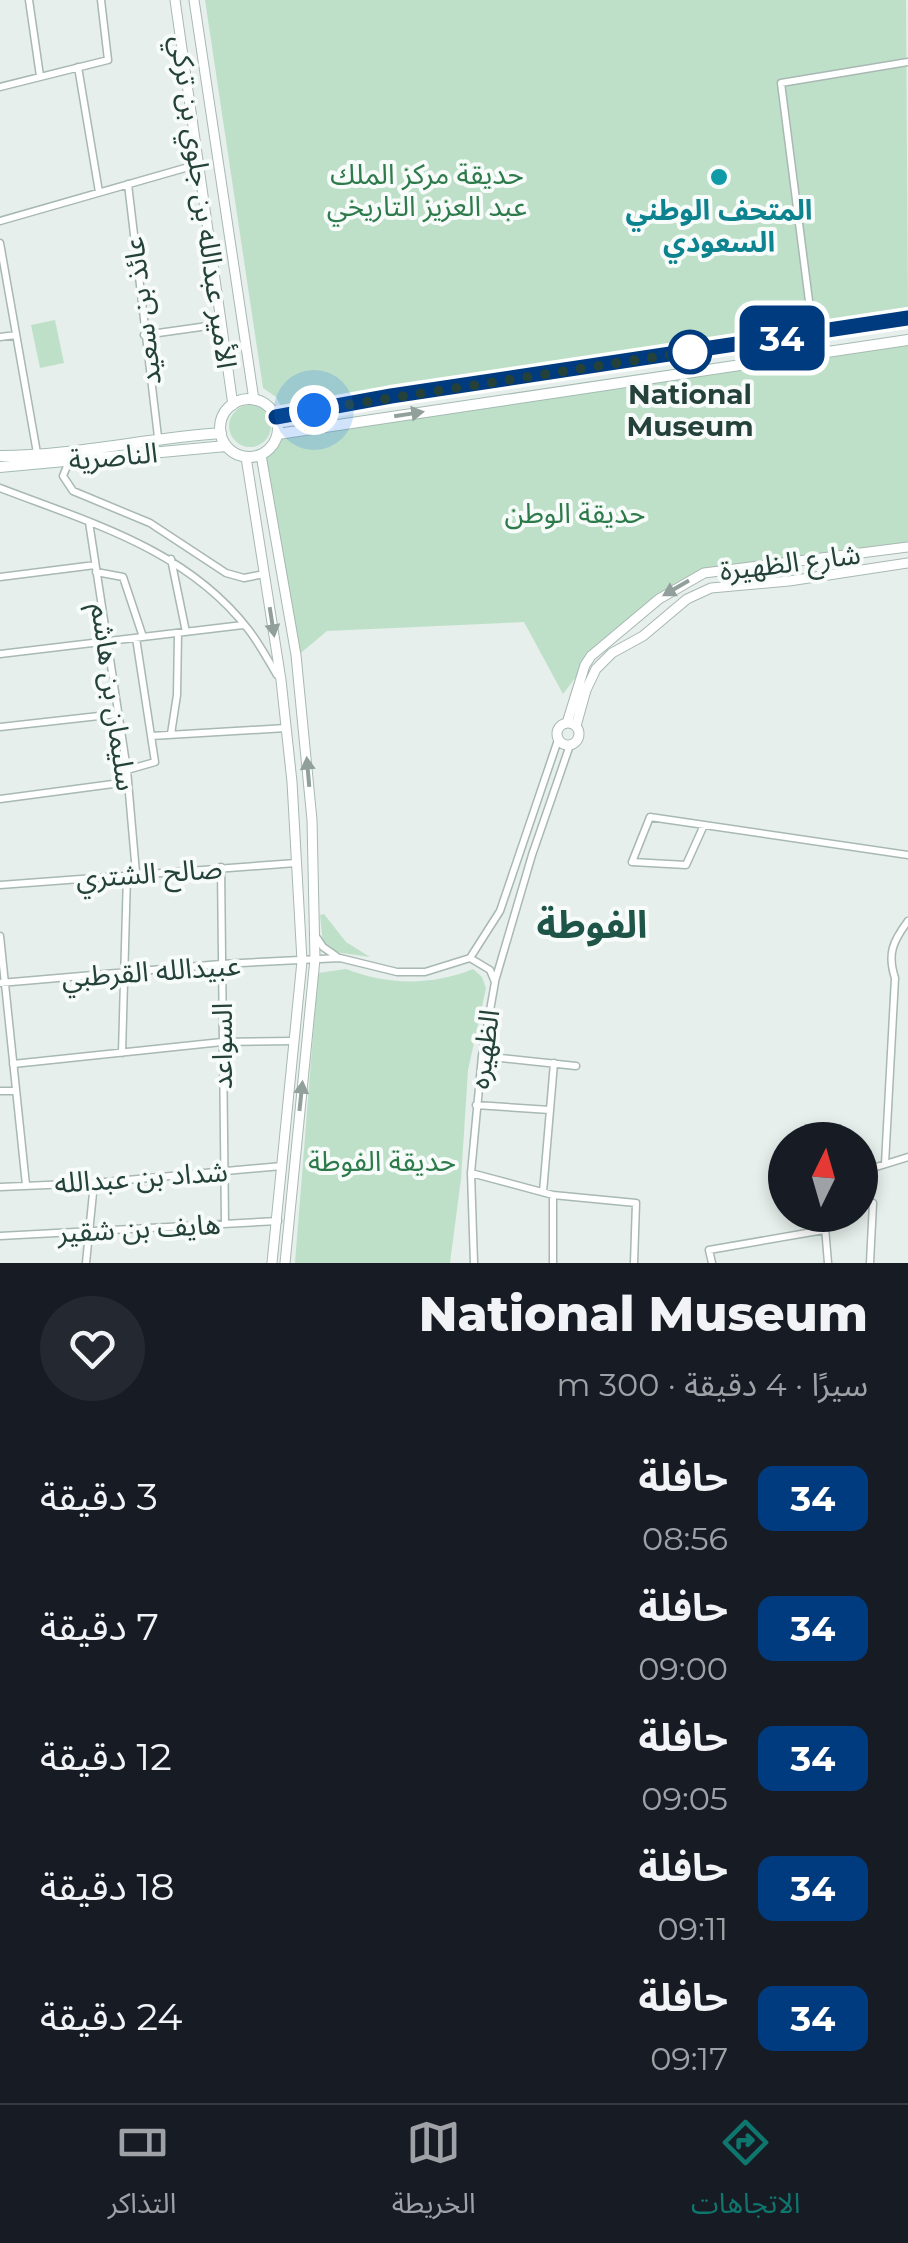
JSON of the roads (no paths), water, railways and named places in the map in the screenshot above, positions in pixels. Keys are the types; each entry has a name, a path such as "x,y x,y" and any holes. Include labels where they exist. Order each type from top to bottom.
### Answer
{"main road":[{"path":"276,417 908,318"},
{"path":"769,340 778,340 784,347 781,355 772,358"},
{"path":"278,434 908,340"},
{"path":"254,400 276,417 278,434 270,449 246,457 226,446 221,433 223,418 233,405 254,400"},
{"name":"الناصرية","path":"0,456 221,433"},
{"name":"الناصرية","path":"0,467 226,446"}],"street":[{"path":"29,0 40,76"},
{"path":"0,87 108,60 100,0"},
{"name":"الأمير عبدالله بن جلوي بن تركي","path":"175,0 233,405"},
{"name":"الأمير عبدالله بن جلوي بن تركي","path":"194,0 254,400"},
{"path":"813,333 781,83 908,62"},
{"path":"78,67 99,192"},
{"path":"0,221 199,164"},
{"name":"عائذ بن سعيد","path":"128,184 158,437"},
{"path":"0,243 37,455"},
{"path":"144,336 223,324"},
{"path":"0,337 16,335"},
{"path":"260,455 296,655 312,820 314,960 285,1261"},
{"path":"246,457 281,680 298,863 302,960 273,1259"},
{"path":"70,460 63,476 73,491 150,522 226,572 244,578 264,574"},
{"path":"0,488 131,538 171,558 210,588 244,624 281,680"},
{"name":"سليمان بن هاشم","path":"89,522 128,782 132,874 122,1053"},
{"name":"شارع الظهيرة","path":"494,982 532,855 570,745 578,738 571,725 591,656 658,598 704,572 908,548"},
{"path":"171,558 182,632 172,734"},
{"name":"شارع الظهيرة","path":"470,958 500,910 558,740 557,730 571,725 596,669 612,653 642,636 688,599 711,588 788,582 908,563"},
{"path":"0,576 95,569 123,576 139,637 155,762 127,770"},
{"path":"0,654 244,624"},
{"path":"0,727 117,714"},
{"path":"151,736 286,728"},
{"path":"558,740 570,745"},
{"path":"0,799 128,782"},
{"path":"704,825 686,865 632,862 650,817 704,825 908,856"},
{"name":"صالح الشتري","path":"0,885 298,863"},
{"name":"السواعد","path":"221,867 226,1224"},
{"path":"313,918 322,947 336,956 397,972 425,972 470,958"},
{"path":"884,1164 895,978 890,962 893,940 908,921"},
{"path":"0,936 26,1185"},
{"name":"الظهيره","path":"470,958 490,970 494,982 476,1105 471,1172 474,1263"},
{"path":"302,960 352,960"},
{"name":"عبيدالله القرطبي","path":"2,983 302,960"},
{"path":"13,1064 222,1042 294,1041"},
{"path":"482,1056 576,1066"},
{"path":"543,1192 554,1063"},
{"path":"0,1091 16,1091"},
{"path":"476,1105 550,1110"},
{"path":"878,1166 908,1157"},
{"name":"شداد بن عبدالله","path":"0,1187 283,1166"},
{"path":"471,1172 553,1195 636,1204 634,1263"},
{"path":"86,1263 94,1182"},
{"path":"553,1195 553,1263"},
{"name":"هايف بن شقير","path":"0,1236 278,1221"},
{"path":"712,1263 709,1250 812,1232"},
{"path":"824,1232 828,1263"},
{"path":"870,1263 872,1232"},
{"path":"276,1233 280,1241 288,1236"},
{"path":"273,1259 282,1252 285,1261"}],"place":[{"name":"المتحف الوطني السعودي","path":"719,177"},
{"name":"National Museum","path":"690,352"}],"district":[{"name":"الفوطة","path":"592,924"}],"park label":[{"name":"حديقة مركز الملك عبد العزيز التاريخي","path":"427,190"},
{"name":"حديقة الوطن","path":"575,513"},
{"name":"حديقة الفوطة","path":"382,1161"}]}
